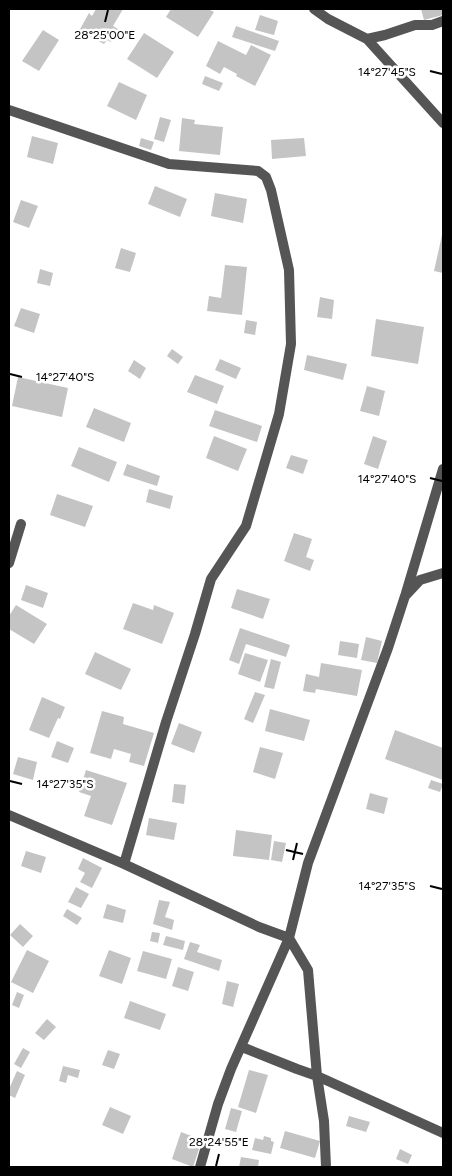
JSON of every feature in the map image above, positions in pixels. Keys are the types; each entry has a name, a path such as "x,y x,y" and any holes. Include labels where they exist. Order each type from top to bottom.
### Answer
{"street":[{"path":"314,9 328,19 367,39 443,123"},
{"path":"367,39 415,24 432,26 443,21"},
{"path":"9,110 169,164 258,172 266,176 271,190 289,270 291,344 279,414 246,526 211,578 124,864"},
{"path":"200,1167 218,1104 289,938 308,863 388,648 443,469"},
{"path":"9,563 21,524"},
{"path":"405,596 420,580 443,573"},
{"path":"9,815 124,864 259,927 289,938 308,970 317,1076 324,1121 326,1167"},
{"path":"242,1047 317,1076 443,1133"}],"building":[{"path":"96,9 123,9 113,26 118,29 111,42 107,40 104,44 79,31 89,13 92,16"},
{"path":"171,9 208,9 214,12 198,37 166,17"},
{"path":"421,9 443,9 443,15 424,20"},
{"path":"260,15 278,21 274,35 255,30"},
{"path":"236,26 279,41 275,51 232,37"},
{"path":"43,30 59,40 39,71 22,61"},
{"path":"144,33 174,52 157,78 127,59"},
{"path":"218,41 246,55 251,45 271,55 255,86 224,67 220,74 206,66"},
{"path":"205,76 223,83 219,91 202,84"},
{"path":"119,82 147,95 136,120 107,106"},
{"path":"160,117 171,120 164,142 154,139"},
{"path":"182,118 195,120 194,124 223,127 220,155 179,151"},
{"path":"32,136 58,143 53,164 27,157"},
{"path":"141,138 154,142 151,150 139,146"},
{"path":"304,138 306,156 272,159 271,140"},
{"path":"155,186 187,199 180,217 148,204"},
{"path":"215,193 247,199 243,223 211,216"},
{"path":"21,200 38,206 29,228 13,222"},
{"path":"443,236 443,273 434,271"},
{"path":"121,248 136,253 130,272 115,268"},
{"path":"225,265 247,267 242,315 207,311 209,296 221,298"},
{"path":"40,269 53,273 50,286 37,283"},
{"path":"320,297 334,300 332,319 317,317"},
{"path":"21,308 40,314 34,333 14,326"},
{"path":"376,319 424,327 418,364 371,356"},
{"path":"246,320 257,322 255,335 244,333"},
{"path":"172,349 183,357 178,364 167,356"},
{"path":"307,355 347,364 343,380 304,370"},
{"path":"220,359 241,368 236,379 215,370"},
{"path":"134,360 146,368 140,379 128,371"},
{"path":"195,375 224,386 217,404 187,392"},
{"path":"18,377 68,388 62,417 12,406"},
{"path":"367,386 385,391 379,416 360,411"},
{"path":"94,408 131,423 124,442 86,427"},
{"path":"215,410 262,426 257,442 209,426"},
{"path":"214,436 247,449 238,471 206,458"},
{"path":"373,436 387,441 378,469 364,464"},
{"path":"79,447 117,462 109,482 71,466"},
{"path":"291,455 308,460 303,474 286,468"},
{"path":"127,464 160,476 157,486 123,475"},
{"path":"149,489 173,496 170,509 146,502"},
{"path":"57,494 93,506 85,527 50,515"},
{"path":"294,533 312,539 306,557 314,560 310,571 284,561"},
{"path":"26,585 48,593 43,608 21,600"},
{"path":"237,589 270,599 263,619 231,608"},
{"path":"133,603 153,610 154,605 174,613 162,644 123,629"},
{"path":"16,605 47,624 34,644 9,629 9,616"},
{"path":"240,628 290,645 286,657 246,644 239,664 229,660"},
{"path":"366,637 382,641 377,663 361,660"},
{"path":"340,641 359,644 357,658 338,655"},
{"path":"95,652 131,669 121,690 85,674"},
{"path":"245,653 268,660 260,682 238,674"},
{"path":"271,659 281,662 274,689 264,687"},
{"path":"321,663 362,670 357,696 316,689 315,693 303,691 306,674 319,677"},
{"path":"255,692 265,695 253,723 244,719"},
{"path":"42,697 65,707 49,738 29,730"},
{"path":"270,709 310,720 304,741 265,731"},
{"path":"102,711 124,717 123,724 154,733 144,766 129,762 131,754 114,749 111,759 90,753"},
{"path":"179,723 202,732 194,753 171,744"},
{"path":"395,730 443,748 443,780 385,759"},
{"path":"57,741 74,748 68,763 51,757"},
{"path":"260,747 283,753 275,779 253,772"},
{"path":"18,757 37,762 33,780 13,774"},
{"path":"86,770 127,783 112,825 84,816 91,796 79,792"},
{"path":"431,780 443,784 440,792 428,788"},
{"path":"174,784 186,785 184,804 172,802"},
{"path":"370,793 388,798 384,814 366,809"},
{"path":"149,818 177,823 174,840 146,835"},
{"path":"236,830 272,835 269,860 233,856"},
{"path":"274,841 286,843 282,862 271,860"},
{"path":"26,851 46,857 41,873 21,866"},
{"path":"83,858 102,868 92,888 80,882 85,873 78,869"},
{"path":"76,887 89,894 81,908 68,902"},
{"path":"159,900 170,902 165,917 174,920 172,930 153,924"},
{"path":"107,904 126,910 123,923 103,918"},
{"path":"67,909 82,918 77,925 63,916"},
{"path":"20,924 33,936 23,947 10,935"},
{"path":"152,932 160,933 158,943 150,941"},
{"path":"166,936 185,941 183,950 163,945"},
{"path":"190,942 200,945 197,952 222,960 219,971 184,959"},
{"path":"27,950 49,961 33,993 11,982"},
{"path":"109,950 131,958 122,984 99,976"},
{"path":"143,951 172,959 166,979 137,971"},
{"path":"178,967 194,972 188,991 172,986"},
{"path":"227,981 239,984 233,1007 222,1004"},
{"path":"17,992 24,995 19,1008 12,1005"},
{"path":"130,1001 166,1014 160,1030 124,1018"},
{"path":"47,1019 56,1027 44,1040 35,1033"},
{"path":"23,1048 30,1052 21,1068 14,1064"},
{"path":"108,1050 120,1054 114,1069 102,1065"},
{"path":"63,1066 80,1070 78,1078 68,1075 66,1083 59,1081"},
{"path":"249,1070 268,1075 256,1113 238,1107"},
{"path":"17,1071 25,1075 15,1098 9,1095 9,1089"},
{"path":"110,1107 131,1116 123,1134 102,1125"},
{"path":"231,1108 242,1111 236,1132 225,1129"},
{"path":"349,1116 370,1122 366,1132 346,1126"},
{"path":"285,1131 320,1141 315,1158 280,1148"},
{"path":"181,1132 202,1140 193,1167 172,1159"},
{"path":"264,1136 271,1138 271,1141 274,1142 271,1154 252,1150 255,1138 263,1140"},
{"path":"400,1149 412,1155 408,1164 396,1159"},
{"path":"241,1157 259,1160 258,1167 239,1167"}]}
